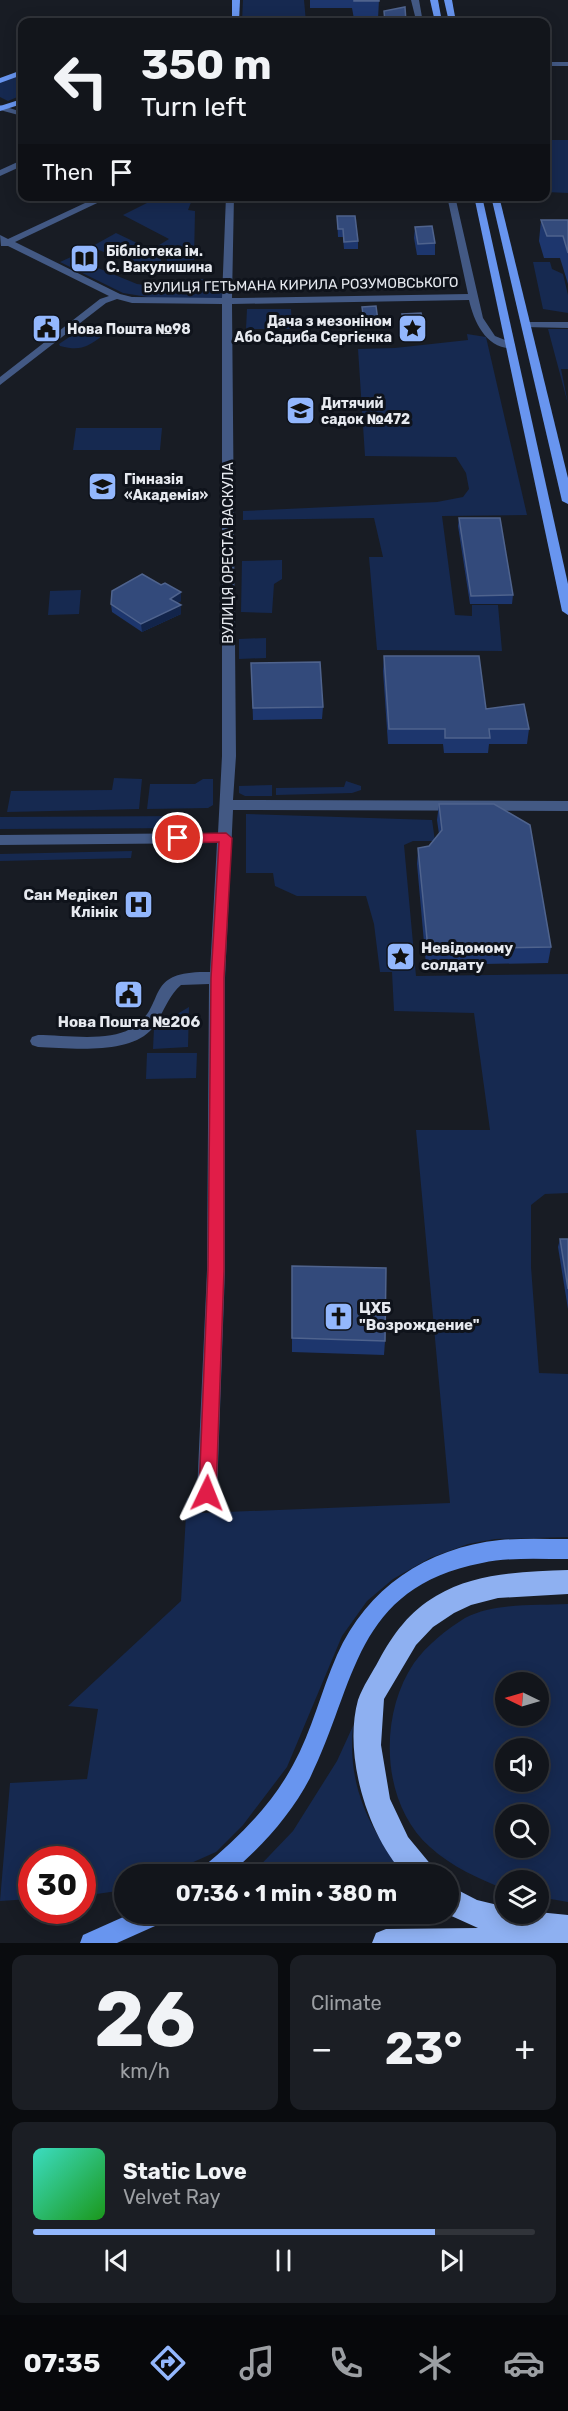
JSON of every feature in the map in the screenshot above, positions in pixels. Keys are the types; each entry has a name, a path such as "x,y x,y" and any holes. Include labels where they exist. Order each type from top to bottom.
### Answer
{"highway":[{"path":"412,1864 388,1830 376,1801 369,1767 368,1724 371,1699 409,1632 440,1608 456,1599 496,1585 568,1582"},
{"path":"459,1906 497,1919 568,1929"},
{"path":"386,1943 568,1940"}],"main road":[{"path":"236,0 236,18"},
{"path":"434,0 438,18"},
{"path":"448,0 452,18"},
{"path":"0,81 18,74"},
{"path":"1,108 18,102"},
{"path":"479,201 568,610"},
{"path":"496,201 568,501"},
{"path":"225,1864 253,1839 278,1810 302,1771 351,1647 369,1617 401,1587 441,1565 471,1555 500,1550 568,1549"},
{"path":"91,1943 134,1924"}],"street":[{"path":"415,0 419,18"},
{"path":"550,64 568,64"},
{"path":"1,108 18,113"},
{"path":"0,173 18,165"},
{"path":"3,242 97,201"},
{"name":"ВУЛИЦЯ ОРЕСТА ВАСКУЛА","path":"226,838 227,302 230,201"},
{"path":"452,201 478,318 491,338 511,346"},
{"name":"ВУЛИЦЯ ГЕТЬМАНА КИРИЛА РОЗУМОВСЬКОГО","path":"3,242 117,296 149,301 227,302 472,297"},
{"path":"0,382 103,301 117,296"},
{"path":"527,325 568,325"},
{"path":"227,805 568,806"},
{"path":"0,840 226,838 217,978 216,1270 207,1493"},
{"path":"38,1041 110,1040 134,1035 152,1019 163,994 176,981 183,978 217,978"}],"shaded area":[{"path":"243,0 304,0 306,18 242,18"},
{"path":"18,75 18,97 8,101 0,97 0,82"},
{"path":"550,140 568,140 568,193 550,192"},
{"path":"151,201 191,201 188,210 195,211 194,260 167,261 166,253 156,247 169,239 123,215"},
{"path":"116,233 160,254 161,261 143,267 91,247"},
{"path":"71,257 137,284 170,288 173,283 196,283 196,279 222,279 222,298 154,298 123,293 60,262"},
{"path":"533,262 550,262 552,269 563,274 568,295 568,313 543,309"},
{"path":"247,309 291,309 292,329 246,329"},
{"path":"83,328 101,333 102,336 82,347 60,346 59,344"},
{"path":"548,329 568,329 568,369 561,369 568,404"},
{"path":"467,334 486,337 527,515 442,516 455,615 472,616 472,605 498,605 502,651 377,650 369,557 383,557 374,518 243,520 243,511 437,502 463,497 469,489 466,473 456,457 365,456 358,349 395,348 468,340"},
{"path":"76,428 162,428 160,450 73,450"},
{"path":"282,560 282,579 274,584 272,613 241,612 242,561"},
{"path":"81,590 79,614 48,615 50,591"},
{"path":"266,638 266,658 239,659 239,639"},
{"path":"114,778 142,779 139,809 7,812 11,791 112,790"},
{"path":"203,779 213,779 213,805 208,808 147,809 150,784 195,784"},
{"path":"346,781 361,786 361,790 352,793 276,795 276,788 344,787"},
{"path":"272,785 272,796 245,796 239,793 239,786"},
{"path":"246,814 432,820 435,841 413,841 404,845 416,976 568,974 568,1193 545,1194 531,1205 531,1267 539,1373 568,1374 568,1537 495,1539 468,1544 430,1558 393,1579 367,1601 342,1636 287,1767 243,1825 216,1852 189,1864 114,1864 114,1891 96,1894 96,1846 18,1846 18,1900 0,1901 10,1783 87,1779 98,1709 68,1706 181,1601 187,1498 200,1502 202,1513 450,1503 416,1130 490,1130 474,1013 394,1011 392,972 380,972 374,924 366,896 297,896 275,886 273,873 246,873"},
{"path":"191,816 189,828 0,829 0,817"},
{"path":"132,851 131,858 0,861 0,854"},
{"path":"189,1007 188,1047 153,1049 154,1028"},
{"path":"147,1053 197,1053 196,1078 146,1079"},
{"path":"568,1604 568,1902 549,1899 549,1870 495,1870 495,1885 466,1872 459,1868 459,1864 452,1864 438,1854 414,1829 402,1808 394,1784 390,1759 390,1733 394,1708 402,1684 419,1657 431,1644 465,1618 489,1609"},
{"path":"353,1726 352,1748 357,1787 372,1824 399,1864 262,1864 293,1831 337,1761"}],"building":[{"path":"379,0 379,1 354,1"},
{"path":"405,7 406,18 385,18 384,11"},
{"path":"337,216 355,216 358,241 344,242 343,229 338,229"},
{"path":"541,220 568,220 568,253 563,236 547,236"},
{"path":"432,226 435,243 418,244 415,227"},
{"path":"376,306 378,321 364,322 362,307"},
{"path":"421,313 425,327 405,328 402,314"},
{"path":"459,518 500,518 513,595 471,596"},
{"path":"142,574 161,585 165,583 181,592 170,599 181,605 141,624 111,604 112,591"},
{"path":"384,656 479,656 486,709 524,704 529,729 489,729 490,738 445,738 445,729 389,729"},
{"path":"320,662 323,707 253,708 251,663"},
{"path":"439,804 494,804 530,825 551,947 428,949 418,848 429,846 442,830"},
{"path":"560,1239 568,1239 568,1289"},
{"name":"ЦХБ \"Возрождение\"","path":"292,1266 386,1268 385,1341 292,1338"}],"place":[{"name":"Бібліотека ім. С. Вакулишина","path":"85,259"},
{"name":"Нова Пошта №98","path":"46,329"},
{"name":"Дача з мезоніном Або Садиба Сергієнка","path":"413,329"},
{"name":"Дитячий садок №472","path":"300,411"},
{"name":"Гімназія «Академія»","path":"103,487"},
{"name":"Сан Медікел Клінік","path":"139,904"},
{"name":"Невідомому солдату","path":"400,957"},
{"name":"Нова Пошта №206","path":"129,995"},
{"name":"ЦХБ \"Возрождение\"","path":"338,1317"}],"route":[{"path":"178,838 226,838 217,978 216,1270 207,1493"}]}
